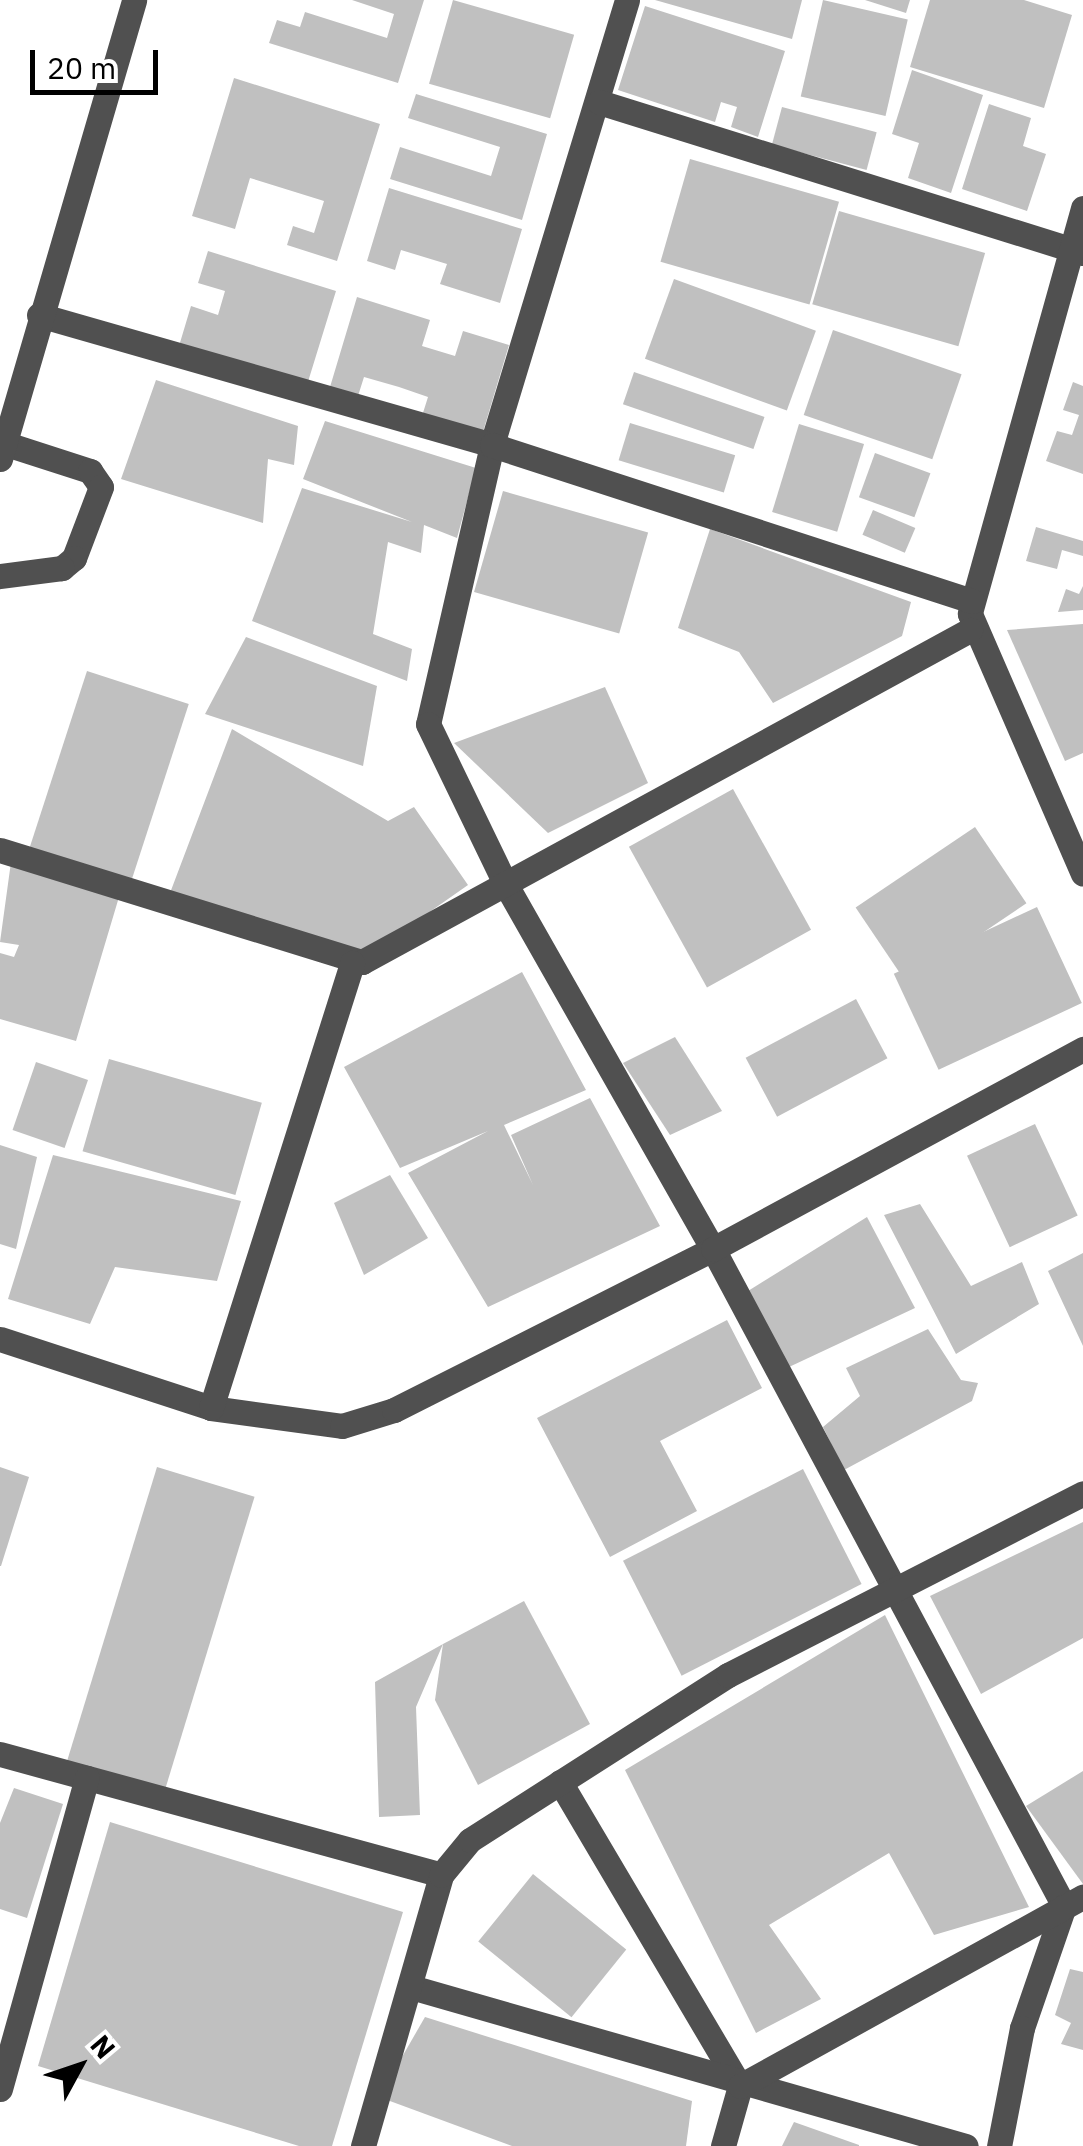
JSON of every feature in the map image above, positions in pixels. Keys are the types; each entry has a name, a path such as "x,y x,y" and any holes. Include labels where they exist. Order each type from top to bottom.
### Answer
{"street":[{"path":"0,576 62,568 74,558 101,487 90,472 1,448 134,0"},
{"path":"627,0 492,445 428,724 506,886 713,1249 893,1592 1074,1901"},
{"path":"599,102 1077,251"},
{"path":"1083,208 1077,251 972,601 970,630 1083,874"},
{"path":"39,315 492,445 972,601"},
{"path":"0,850 352,962 506,886 970,630"},
{"path":"211,1408 352,962"},
{"path":"0,1339 211,1408 292,1426 342,1426 394,1410 713,1249 1083,1049"},
{"path":"362,2146 441,1874 470,1840 728,1676 1083,1493"},
{"path":"0,1754 441,1874"},
{"path":"0,2089 87,1778"},
{"path":"560,1782 740,2086"},
{"path":"723,2146 740,2086 1074,1901"},
{"path":"999,2146 1022,2028 1074,1901"},
{"path":"411,1987 740,2086 966,2146"}],"building":[{"path":"352,0 424,0 398,83 269,43 277,20 300,27 305,12 387,38 394,14"},
{"path":"453,0 574,35 550,118 429,84"},
{"path":"655,0 802,0 792,39"},
{"path":"823,0 908,20 886,116 801,96"},
{"path":"865,0 910,0 906,13"},
{"path":"930,0 1024,0 1072,15 1044,108 910,67"},
{"path":"645,6 785,51 758,137 731,127 737,107 721,102 715,122 618,90"},
{"path":"912,70 983,95 951,193 908,178 919,143 892,134"},
{"path":"234,78 380,124 337,261 287,245 293,226 314,233 324,201 250,178 235,229 192,216"},
{"path":"416,94 547,134 522,220 390,179 400,147 491,176 500,147 408,118"},
{"path":"989,104 1031,118 1023,146 1046,154 1027,211 962,189"},
{"path":"782,107 877,132 867,170 772,145"},
{"path":"690,159 839,202 810,305 661,262"},
{"path":"389,188 522,229 500,303 440,284 447,264 401,250 395,270 367,261"},
{"path":"839,211 985,253 958,346 812,304"},
{"path":"208,251 336,291 307,385 179,346 191,306 218,315 225,291 198,283"},
{"path":"674,279 816,331 787,411 645,359"},
{"path":"357,297 430,320 422,346 455,356 463,331 509,345 482,435 422,416 428,397 399,387 364,377 358,396 330,387"},
{"path":"833,330 962,374 932,459 804,415"},
{"path":"634,372 764,417 753,449 623,404"},
{"path":"156,380 298,426 294,465 268,459 263,523 121,479"},
{"path":"1073,382 1083,386 1083,474 1046,461 1057,431 1072,435 1079,415 1063,410"},
{"path":"325,421 476,468 457,538 424,525 421,553 388,542 373,634 412,649 407,681 252,621 302,488 412,522 303,479"},
{"path":"630,423 735,455 724,492 619,460"},
{"path":"799,424 864,444 837,532 772,512"},
{"path":"875,453 930,473 914,517 859,497"},
{"path":"503,491 648,533 619,634 474,592"},
{"path":"873,510 915,528 905,553 862,535"},
{"path":"1036,527 1083,541 1083,556 1062,550 1057,569 1026,561"},
{"path":"710,529 911,602 902,636 773,703 739,652 678,628"},
{"path":"1083,586 1083,610 1058,612 1066,589 1079,594"},
{"path":"1083,624 1083,753 1065,761 1007,630"},
{"path":"246,637 377,686 363,766 205,714"},
{"path":"87,671 189,704 130,886 28,853"},
{"path":"605,687 648,783 548,833 454,743"},
{"path":"232,729 388,821 414,807 468,885 361,960 170,893"},
{"path":"733,789 811,930 707,988 629,847"},
{"path":"975,827 1026,903 907,984 856,908"},
{"path":"11,862 119,897 76,1041 0,1019 0,953 14,957 19,945 0,942"},
{"path":"1037,907 1082,1003 939,1070 894,974"},
{"path":"522,972 586,1090 504,1125 533,1185 511,1135 590,1098 660,1226 488,1307 408,1173 488,1131 400,1168 344,1067"},
{"path":"856,999 887,1058 777,1117 746,1058"},
{"path":"675,1037 722,1111 670,1135 623,1063"},
{"path":"109,1059 262,1103 235,1195 83,1151"},
{"path":"36,1062 88,1080 65,1148 13,1130"},
{"path":"1035,1124 1078,1216 1010,1247 967,1156"},
{"path":"0,1145 37,1157 16,1249 0,1244"},
{"path":"53,1155 241,1201 217,1281 115,1267 90,1324 8,1299"},
{"path":"390,1175 428,1238 364,1275 334,1203"},
{"path":"920,1204 971,1286 1022,1262 1039,1304 956,1354 884,1215"},
{"path":"867,1217 915,1308 789,1367 748,1291"},
{"path":"1083,1253 1083,1346 1048,1271"},
{"path":"727,1320 762,1388 660,1441 697,1511 610,1557 537,1418"},
{"path":"928,1329 961,1380 978,1383 972,1401 844,1470 823,1427 860,1396 846,1368"},
{"path":"0,1467 29,1477 1,1566 0,1566"},
{"path":"157,1467 255,1497 165,1790 67,1761"},
{"path":"803,1469 862,1584 682,1676 623,1561"},
{"path":"1083,1522 1083,1638 981,1694 930,1596"},
{"path":"524,1601 590,1724 478,1785 435,1700 443,1644"},
{"path":"885,1615 1029,1907 934,1935 889,1853 769,1925 821,1999 756,2033 625,1770"},
{"path":"443,1644 416,1707 420,1815 379,1817 375,1682"},
{"path":"1083,1771 1083,1884 1026,1806"},
{"path":"14,1788 63,1804 27,1918 0,1909 0,1823"},
{"path":"110,1822 403,1912 332,2146 299,2146 38,2066"},
{"path":"533,1874 626,1950 572,2017 478,1942"},
{"path":"1070,1969 1083,1972 1083,2050 1061,2044 1071,2023 1055,2015"},
{"path":"425,2017 692,2101 686,2146 512,2146 379,2097"},
{"path":"794,2122 859,2145 859,2146 782,2146"}]}
